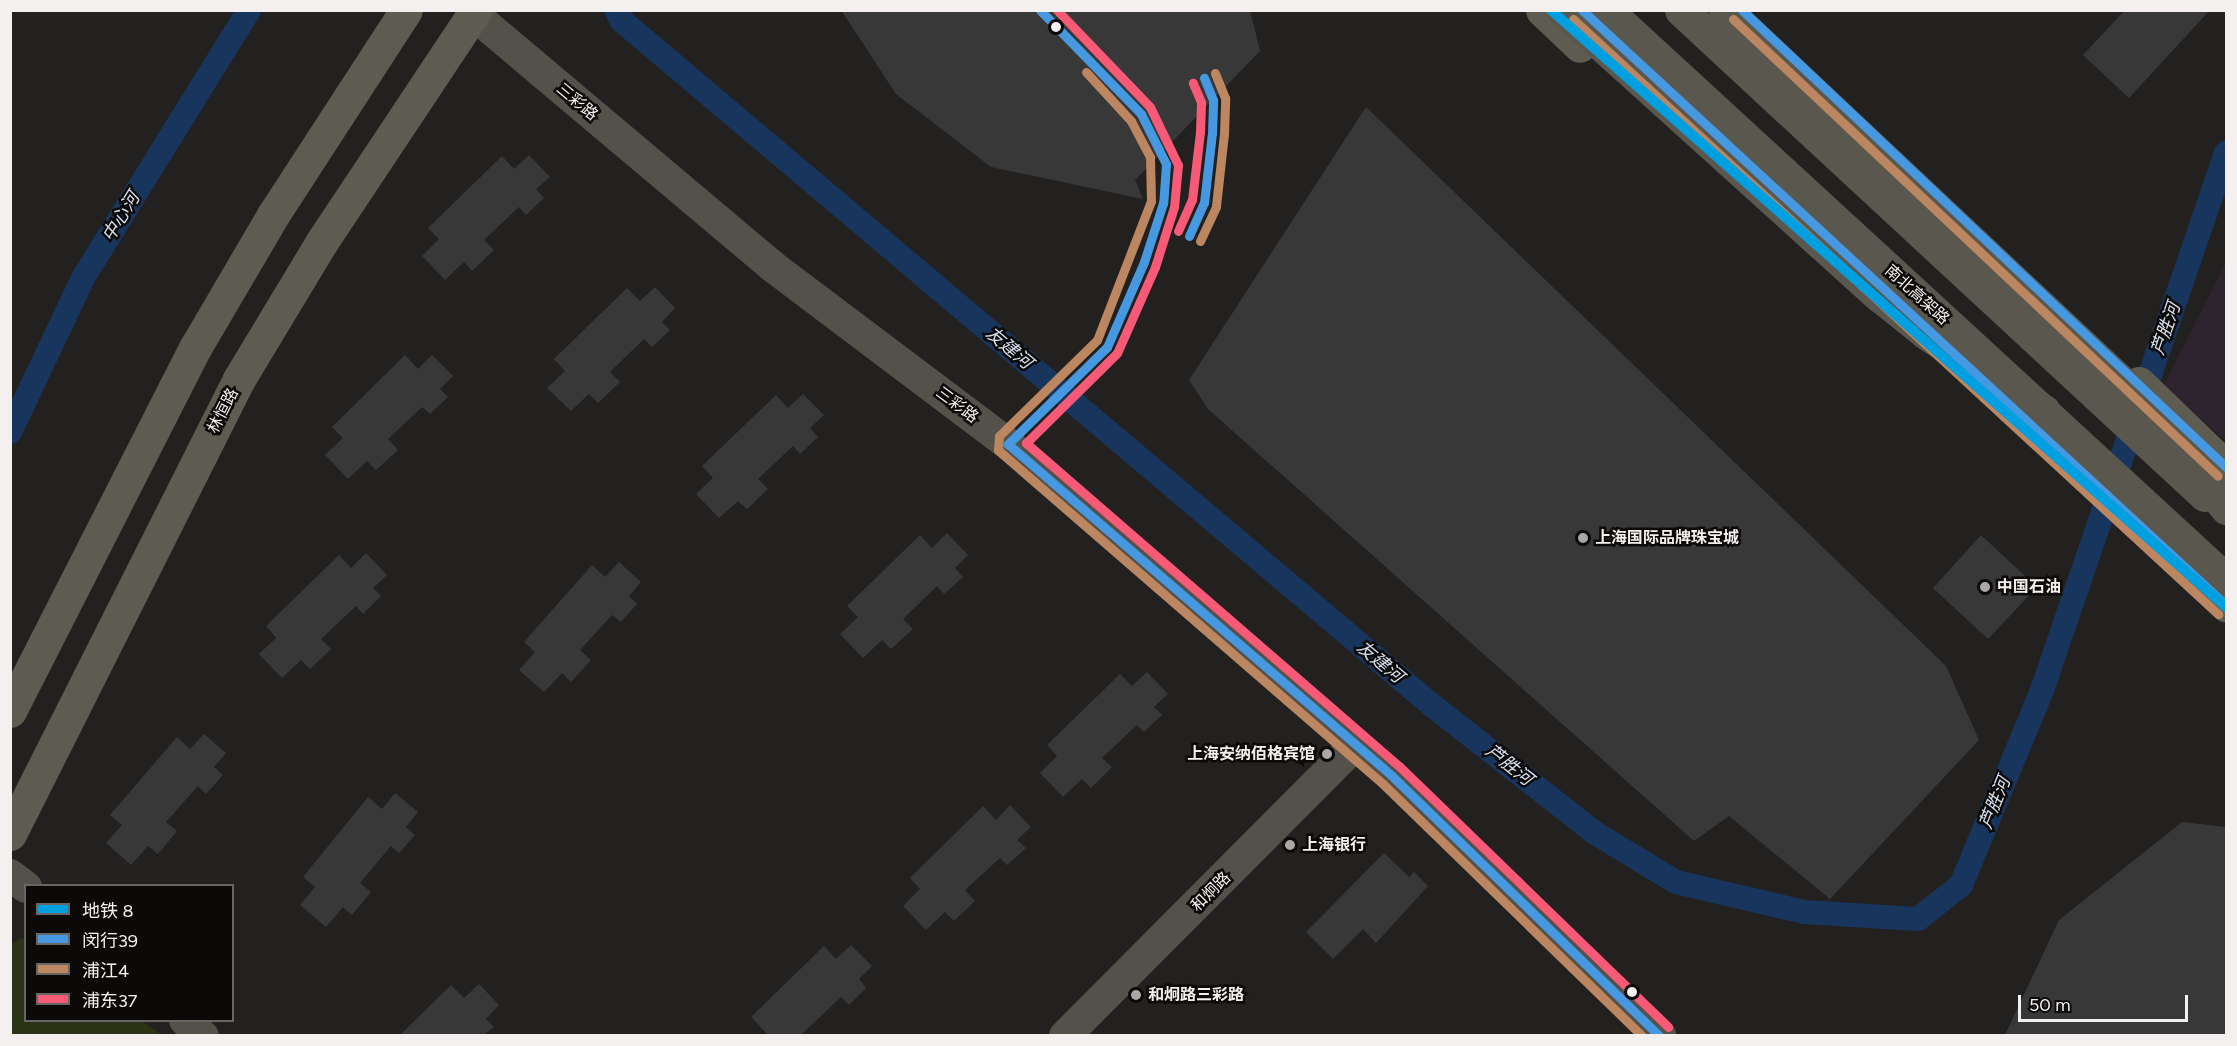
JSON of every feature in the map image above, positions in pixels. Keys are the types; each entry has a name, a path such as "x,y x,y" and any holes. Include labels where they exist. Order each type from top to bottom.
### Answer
{"highway":[{"path":"1563,10 1880,296 1926,333 2044,411"},
{"name":"南北高架路","path":"1606,10 2226,580"},
{"path":"1681,10 2226,515"},
{"path":"1725,10 2120,381 2168,432 2226,508"}],"main road":[{"path":"10,711 195,348 273,215 406,10"},
{"path":"1542,10 1779,227 1836,266 1893,296"},
{"path":"1581,10 2226,605"},
{"path":"1701,10 2102,364 2180,436 2226,493"},
{"path":"1741,10 2102,364"},
{"name":"林恒路","path":"10,834 239,379 321,243 474,12"},
{"path":"2180,436 2226,467"}],"street":[{"name":"三彩路","path":"474,12 772,266 1008,444 1461,840 1660,1035"},
{"name":"和炯路","path":"1065,1035 1355,746"},
{"path":"10,875 24,886"},
{"path":"187,1022 203,1035"}],"shaded area":[{"path":"2226,262 2226,441 2164,385"}],"green space":[{"path":"21,938 24,939 24,1022 143,1022 162,1035 11,1035 11,944"}],"building":[{"path":"841,10 1250,10 1260,51 1135,180 1143,199 991,167 896,94"},
{"path":"2125,10 2210,10 2129,98 2083,55"},
{"name":"上海国际品牌珠宝城","path":"1366,107 1946,666 1979,740 1830,899 1729,816 1694,841 1208,409 1189,380"},
{"path":"529,155 550,177 536,189 544,198 526,215 519,207 484,240 494,250 472,271 464,262 445,280 422,256 439,239 428,228 502,156 514,169"},
{"path":"655,287 675,308 662,322 670,330 652,347 644,339 610,372 620,382 598,403 589,394 571,411 547,388 565,371 554,359 627,288 640,301"},
{"path":"405,355 418,369 432,355 453,376 440,389 448,397 430,414 422,407 388,439 398,450 376,470 367,461 348,479 325,455 343,438 332,427"},
{"path":"803,394 824,415 810,428 818,437 800,454 793,446 758,479 768,489 747,509 738,501 719,518 696,494 713,478 702,466 776,395 788,408"},
{"path":"947,533 968,555 955,568 963,577 944,594 937,586 903,619 913,629 891,649 882,640 863,658 840,634 858,617 847,606 920,535 932,548"},
{"name":"中国石油","path":"1981,535 2037,587 1988,639 1933,588"},
{"path":"366,553 387,575 373,588 381,596 363,614 356,606 321,639 331,649 310,669 301,660 282,678 259,654 276,638 266,626 339,555 351,568"},
{"path":"619,562 641,582 629,596 637,604 621,622 612,615 580,650 591,660 571,682 562,673 544,692 519,670 535,652 524,642 592,565 605,577"},
{"path":"1147,672 1168,694 1154,707 1162,715 1144,732 1137,725 1102,758 1112,767 1091,788 1082,779 1063,797 1040,773 1057,756 1047,745 1120,674 1132,686"},
{"path":"204,734 226,753 214,767 223,775 206,794 198,786 166,822 177,831 158,854 148,846 131,865 106,843 122,825 110,815 177,737 190,749"},
{"path":"395,793 418,812 406,827 415,835 399,853 391,846 360,883 371,892 352,915 343,907 326,927 300,905 315,887 303,877 368,797 382,809"},
{"path":"1010,805 1031,827 1017,840 1026,848 1007,865 1000,858 965,890 975,901 954,921 945,912 926,930 903,906 920,889 910,878 983,806 996,820"},
{"path":"2182,822 2226,827 2226,1035 2005,1035 2059,920"},
{"path":"1384,853 1409,877 1414,872 1428,886 1376,943 1363,929 1333,959 1306,932"},
{"path":"851,945 872,966 859,979 866,988 849,1005 841,997 801,1035 768,1035 751,1017 824,946 836,959"},
{"path":"479,984 499,1005 486,1019 494,1027 484,1035 400,1035 451,985 464,998"}],"waterway":[{"name":"中心河","path":"10,432 83,278 249,10"},
{"name":"芦胜河","path":"616,10 622,21 1433,706 1595,833 1676,882 1804,912 1918,919 1961,885 2042,690 2226,153"}],"metro line":[{"name":"8","path":"1551,10 2226,607"}],"transit line":[{"name":"闵行39","path":"1040,10 1141,114 1166,164 1163,203 1144,262 1107,347 1008,444 1391,775 1659,1036"},
{"name":"浦东37","path":"1057,10 1150,107 1178,165 1174,207 1155,267 1117,353 1026,443 1399,766 1668,1027"},
{"name":"闵行39","path":"1582,10 2226,605"},
{"name":"闵行39","path":"1742,10 2226,467"},
{"name":"浦江4","path":"1573,19 2218,614"},
{"name":"浦江4","path":"1733,19 2218,476"},
{"name":"浦江4","path":"1086,72 1131,121 1150,157 1151,201 1097,340 999,436 998,450 1383,784 1642,1036"},
{"name":"浦江4","path":"1200,241 1216,206 1224,134 1225,98 1215,73"},
{"name":"闵行39","path":"1189,236 1204,203 1212,133 1213,100 1204,78"},
{"name":"浦东37","path":"1178,231 1192,200 1200,132 1201,102 1193,83"}],"place":[{"name":"上海国际品牌珠宝城","path":"1583,538"},
{"name":"中国石油","path":"1985,587"},
{"name":"上海安纳佰格宾馆","path":"1327,754"},
{"name":"上海银行","path":"1290,845"},
{"name":"和炯路三彩路","path":"1136,995"}],"water label":[{"name":"友建河","path":"1009,348"},
{"name":"友建河","path":"1380,662"}]}
